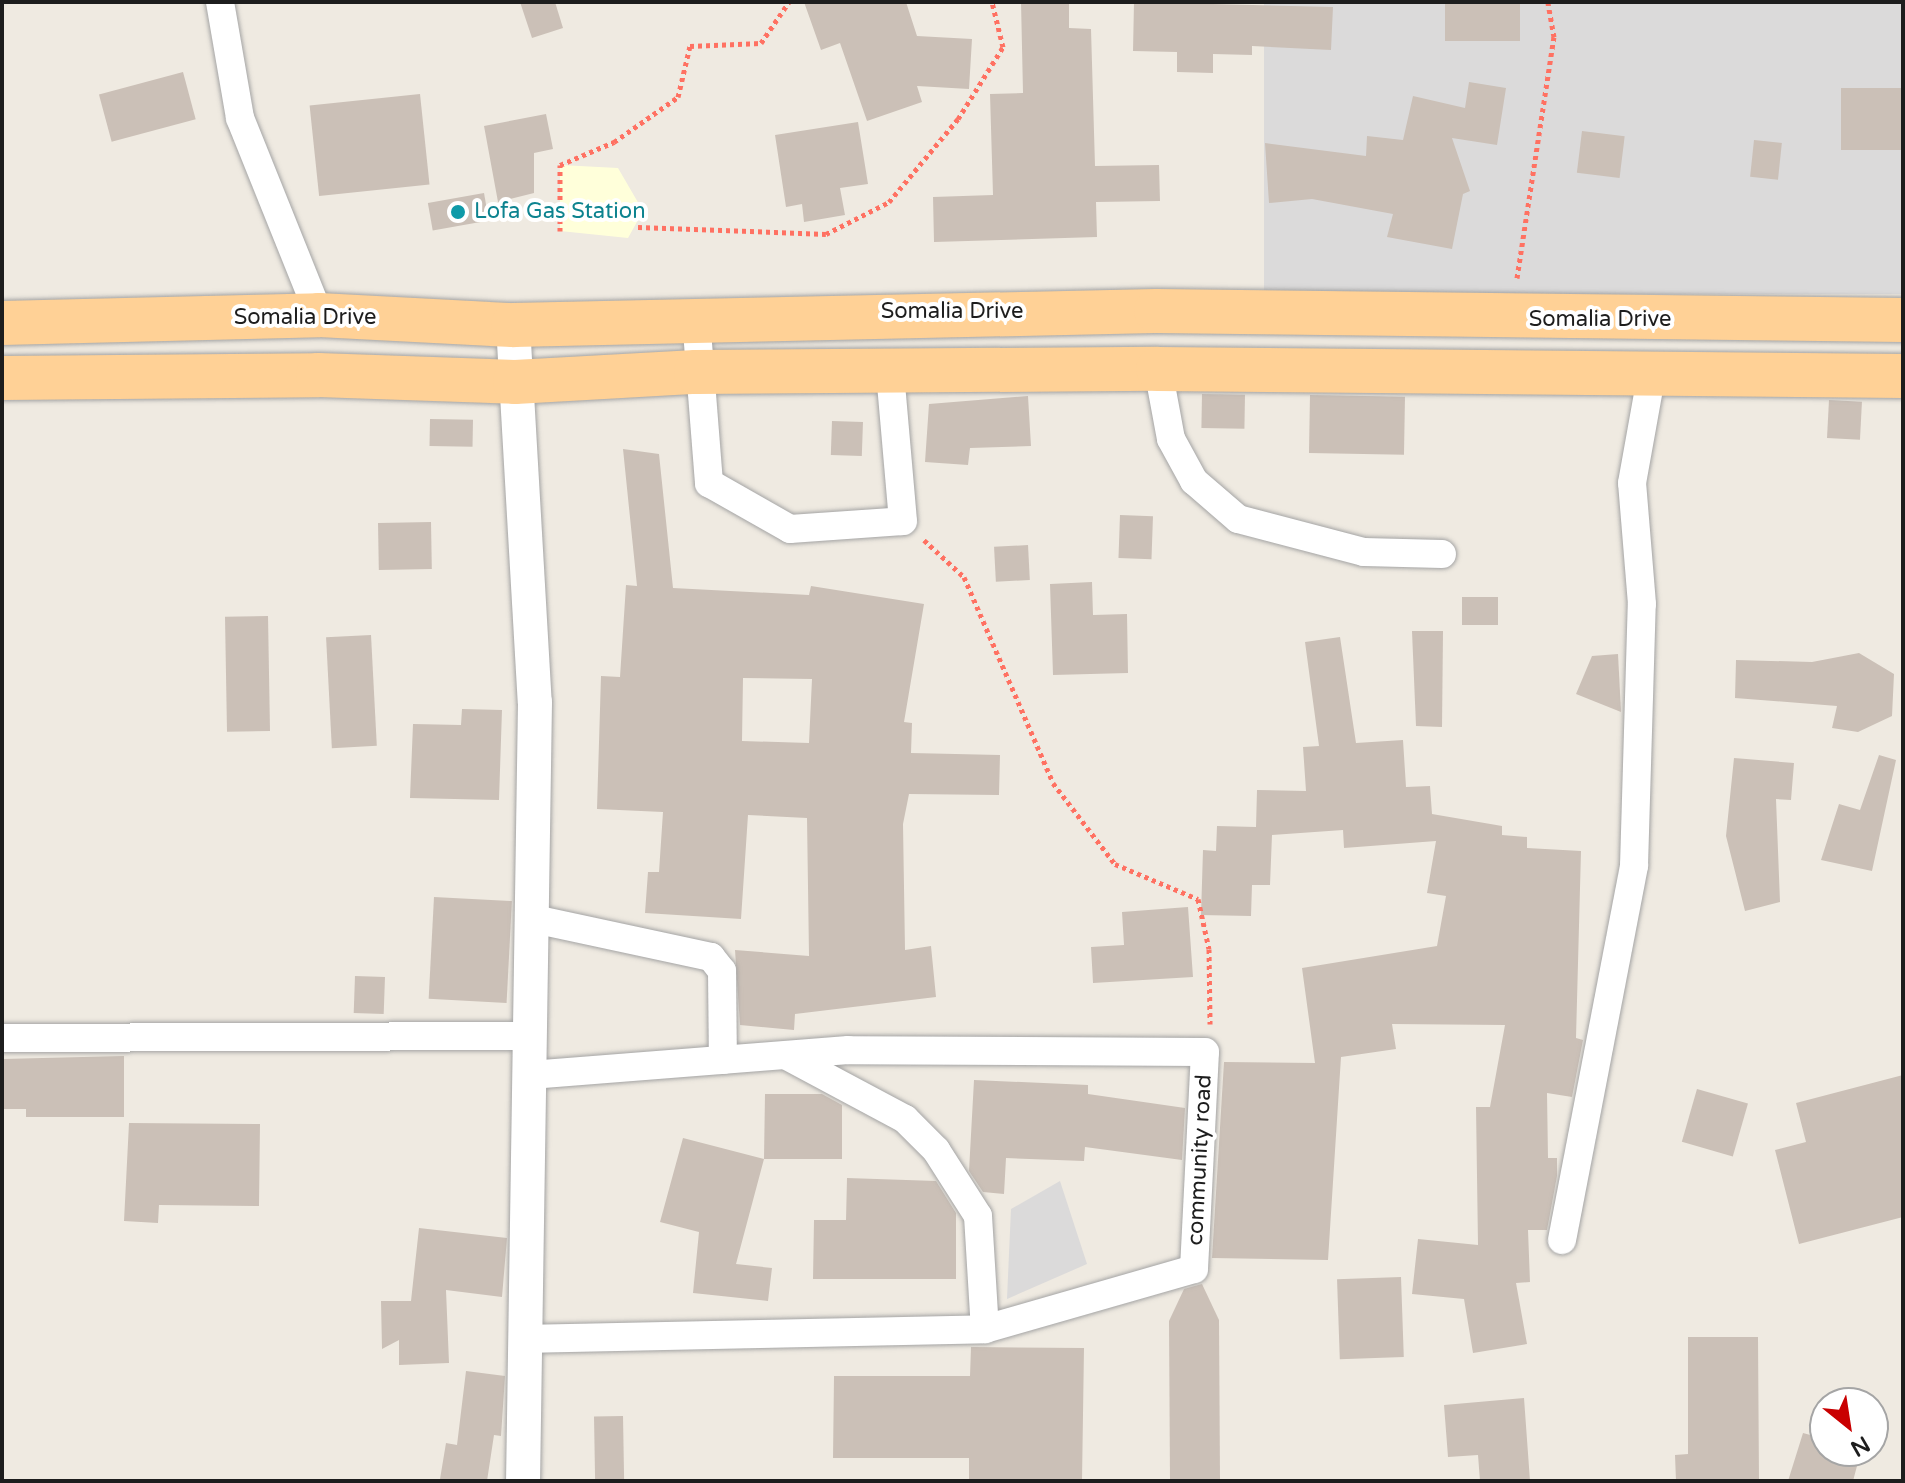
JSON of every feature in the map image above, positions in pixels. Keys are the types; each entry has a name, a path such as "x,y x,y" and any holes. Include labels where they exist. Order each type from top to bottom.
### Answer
{"main road":[{"name":"Somalia Drive","path":"2,323 319,315 513,325 696,318 1156,311 1510,319 1903,320"},
{"path":"2,378 318,375 515,382 696,372 1158,369 1651,377 1903,376"}],"street":[{"path":"220,2 240,118 319,315"},
{"path":"696,318 696,372 709,483 790,529 903,521 890,371"},
{"path":"513,325 535,702 534,919 527,1036 523,1481"},
{"path":"1158,369 1171,439 1194,481 1238,519 1364,552 1442,554"},
{"path":"1562,1240 1634,866 1642,604 1632,483 1651,377"},
{"path":"534,919 711,957 722,971 723,1060"},
{"path":"2,1038 527,1036"},
{"path":"527,1075 723,1060 779,1052 1205,1052"},
{"path":"524,1339 985,1329 978,1216 936,1150 879,1103 779,1052"},
{"name":"community road","path":"985,1329 1194,1269 1205,1052"}],"path":[{"path":"560,231 560,165 614,142 678,97 690,46 761,43 789,2"},
{"path":"638,227 826,234 889,202 958,119 1003,47 992,2"},
{"path":"1510,319 1554,37 1548,2"},
{"path":"903,521 964,577 1053,783 1115,864 1198,899 1213,1003 1205,1052"}],"shaded area":[{"path":"1264,2 1903,2 1903,294 1264,294"},
{"path":"560,165 618,168 643,211 628,238 560,231"},
{"path":"1060,1181 1087,1264 1007,1299 1011,1209"}],"building":[{"path":"520,2 555,2 563,28 532,38"},
{"path":"804,2 906,2 917,36 972,39 969,89 917,86 922,102 867,121 840,43 821,50"},
{"path":"1021,2 1069,2 1069,28 1091,29 1095,166 1159,165 1160,201 1096,202 1097,237 934,242 933,197 993,195 990,94 1023,93"},
{"path":"1134,2 1333,7 1331,50 1252,46 1252,55 1213,54 1213,73 1177,72 1177,52 1133,51"},
{"path":"1445,2 1520,2 1520,41 1445,41"},
{"path":"183,72 196,119 112,142 99,95"},
{"path":"1469,82 1506,88 1497,145 1452,138 1470,191 1463,194 1452,249 1387,237 1393,214 1312,199 1269,203 1265,143 1366,156 1367,136 1403,140 1413,96 1465,108"},
{"path":"1841,88 1903,88 1903,150 1841,150"},
{"path":"420,94 430,185 319,196 310,106"},
{"path":"546,114 553,149 534,153 534,193 498,202 484,126"},
{"path":"858,122 868,184 840,188 845,215 804,222 802,204 786,207 775,135"},
{"path":"1582,131 1625,136 1620,178 1577,173"},
{"path":"1754,140 1782,143 1778,180 1750,177"},
{"name":"Lofa Gas Station","path":"484,193 489,221 433,230 428,203"},
{"path":"1202,394 1245,395 1244,429 1201,428"},
{"path":"1310,395 1405,397 1404,455 1309,453"},
{"path":"1028,396 1031,446 970,448 968,465 925,462 929,404"},
{"path":"1829,400 1862,402 1860,440 1827,438"},
{"path":"430,419 473,420 473,447 430,446"},
{"path":"832,421 863,422 862,456 831,455"},
{"path":"623,449 659,454 673,588 809,595 811,586 924,604 904,722 912,723 911,753 1000,755 999,795 909,794 903,824 905,950 931,946 936,997 795,1014 794,1030 740,1025 735,950 809,956 807,818 748,815 741,919 645,913 648,872 659,872 663,812 597,809 601,676 620,677 626,585 637,586","holes":["743,678 812,679 809,743 742,741"]},
{"path":"1120,515 1153,516 1151,559 1118,558"},
{"path":"431,522 432,569 379,570 378,523"},
{"path":"1028,545 1030,580 996,582 994,547"},
{"path":"1092,582 1093,615 1127,614 1128,673 1053,675 1050,584"},
{"path":"1462,597 1498,597 1498,625 1462,625"},
{"path":"268,616 270,731 227,732 225,617"},
{"path":"1412,631 1443,631 1442,727 1416,726"},
{"path":"371,635 377,746 332,748 326,637"},
{"path":"1340,637 1356,743 1403,740 1406,787 1430,786 1432,814 1502,826 1502,835 1527,837 1527,848 1581,851 1576,1038 1583,1040 1572,1097 1547,1093 1548,1158 1557,1158 1557,1176 1547,1230 1528,1230 1530,1282 1516,1283 1527,1344 1473,1353 1464,1299 1412,1294 1418,1239 1478,1245 1476,1107 1490,1107 1505,1025 1392,1024 1396,1049 1341,1057 1328,1260 1212,1258 1224,1062 1315,1063 1302,968 1437,946 1446,896 1427,893 1436,841 1344,848 1343,830 1272,835 1270,885 1252,885 1251,916 1201,915 1203,850 1216,851 1217,826 1256,827 1257,790 1306,791 1303,747 1319,746 1305,642"},
{"path":"1859,653 1894,674 1892,716 1858,732 1832,728 1837,706 1735,698 1736,660 1812,662"},
{"path":"1618,654 1621,712 1576,694 1592,656"},
{"path":"462,709 502,710 499,800 410,798 413,724 461,725"},
{"path":"1879,755 1896,760 1872,871 1821,860 1839,804 1860,810"},
{"path":"1734,758 1794,763 1791,800 1776,799 1780,902 1745,911 1726,836"},
{"path":"434,897 512,901 507,1003 429,999"},
{"path":"1188,907 1193,977 1093,983 1091,947 1124,945 1122,912"},
{"path":"355,976 385,977 384,1014 354,1013"},
{"path":"124,1056 124,1117 26,1117 26,1109 2,1109 2,1059"},
{"path":"1903,1075 1903,1217 1799,1244 1775,1150 1806,1142 1796,1103"},
{"path":"974,1080 1088,1085 1088,1094 1185,1108 1182,1160 1085,1147 1084,1161 1006,1158 1004,1194 983,1192 969,1171"},
{"path":"1697,1089 1748,1104 1733,1156 1682,1142"},
{"path":"765,1094 822,1094 842,1105 842,1159 764,1159"},
{"path":"129,1123 260,1124 259,1206 159,1205 158,1223 124,1221"},
{"path":"683,1138 764,1159 736,1264 772,1268 768,1301 693,1293 699,1232 660,1222"},
{"path":"847,1178 936,1181 956,1213 956,1279 813,1279 814,1220 846,1220"},
{"path":"419,1228 507,1238 502,1297 446,1290 449,1363 399,1365 399,1340 382,1349 381,1301 411,1301"},
{"path":"1401,1277 1404,1357 1340,1359 1337,1279"},
{"path":"1202,1284 1219,1320 1220,1481 1170,1481 1169,1321 1184,1289"},
{"path":"1688,1337 1758,1337 1759,1481 1676,1481 1675,1455 1688,1454"},
{"path":"971,1347 1084,1348 1082,1481 969,1481 969,1458 833,1458 834,1376 970,1376"},
{"path":"466,1371 505,1376 501,1436 494,1435 487,1481 440,1479 446,1443 457,1445"},
{"path":"1524,1398 1530,1481 1480,1481 1478,1455 1448,1457 1444,1405"},
{"path":"623,1416 624,1481 595,1481 594,1417"},
{"path":"1803,1433 1809,1435 1809,1467 1857,1467 1853,1481 1788,1481"}],"place":[{"name":"Lofa Gas Station","path":"458,212"}]}
